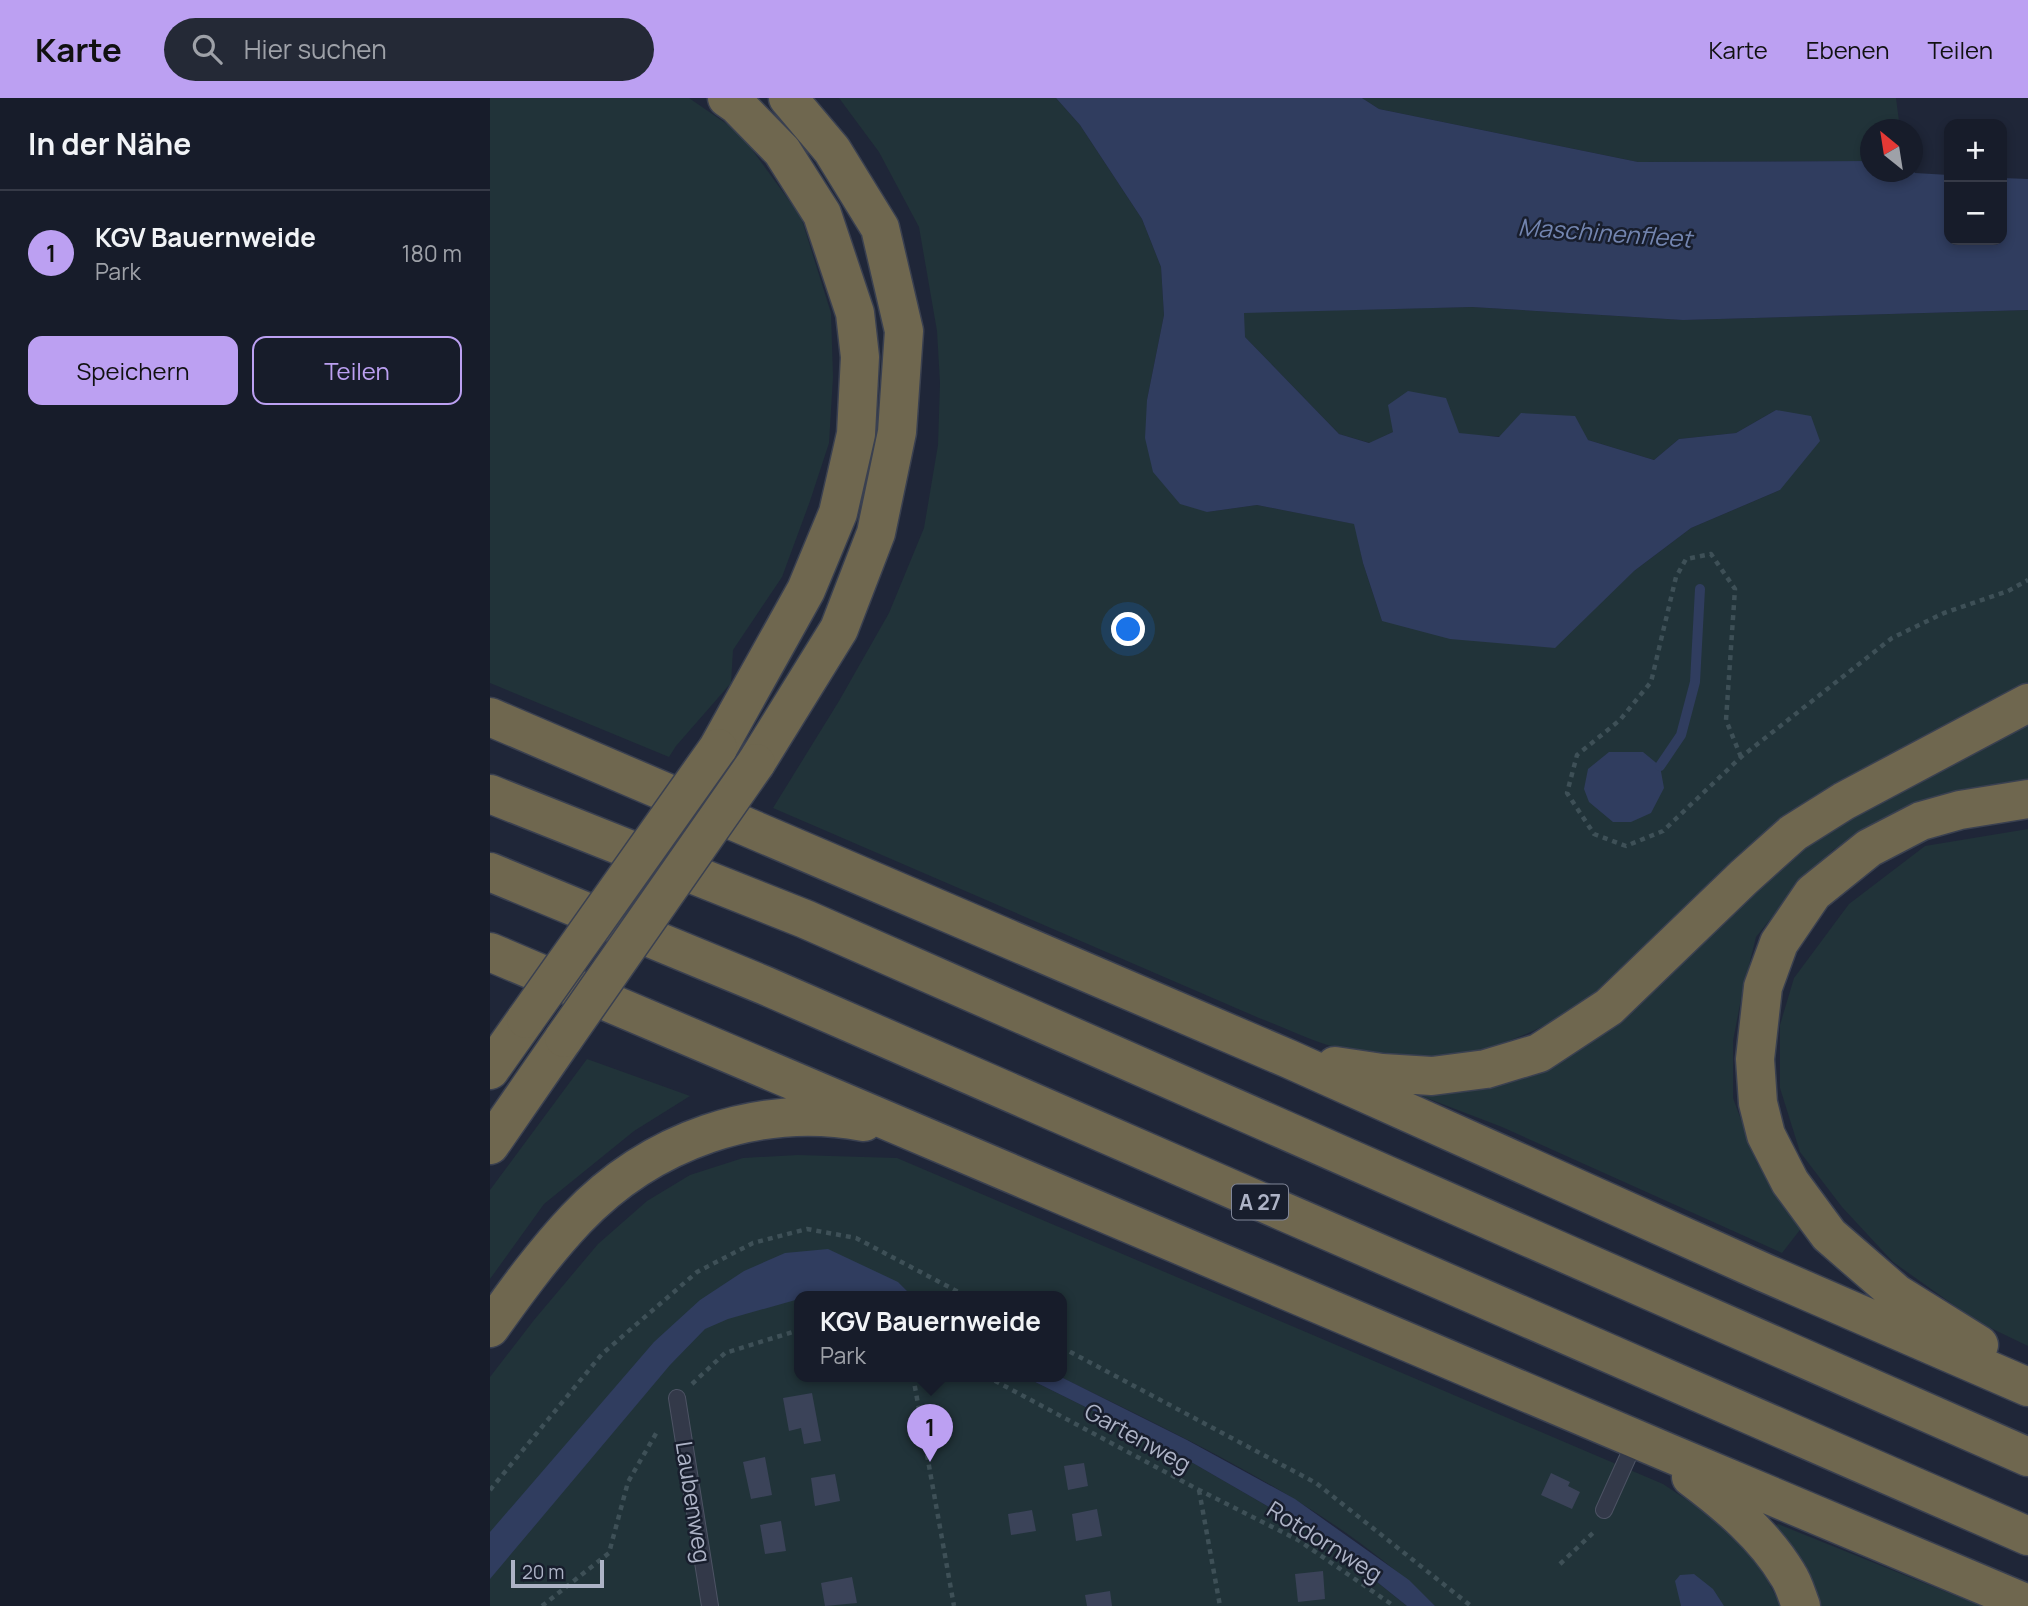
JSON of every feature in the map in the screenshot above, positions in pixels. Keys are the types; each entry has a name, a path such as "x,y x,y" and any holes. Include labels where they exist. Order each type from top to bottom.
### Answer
{"highway":[{"path":"490,1070 718,748 806,590 838,513 856,434 860,358 855,313 822,214 782,151 727,98"},
{"path":"490,1145 756,763 839,629 876,533 897,432 904,331 880,228 832,150 788,98"},
{"path":"1289,1059 1382,1073 1432,1076 1486,1069 1539,1053 1609,1007 1793,833 1844,801 2028,703"},
{"path":"490,718 1289,1059 1763,1272 2028,1387"},
{"path":"490,794 805,919 2028,1457"},
{"path":"2028,799 1960,810 1921,821 1869,848 1813,893 1779,943 1763,987 1755,1059 1758,1103 1766,1135 1790,1182 1829,1235 1897,1294 2028,1376"},
{"name":"A 27","path":"490,872 766,986 2028,1536"},
{"path":"490,953 923,1133 1640,1441 2028,1604"},
{"path":"490,1328 539,1260 578,1217 617,1182 653,1156 700,1136 748,1122 801,1116 845,1118 923,1133"},
{"path":"1640,1441 1718,1497 1756,1533 1789,1576 1801,1606"}],"lane":[{"name":"Laubenweg","path":"677,1398 710,1606"},
{"path":"1604,1510 1640,1441"}],"path":[{"path":"1741,757 1726,720 1735,589 1711,554 1686,559 1676,577 1651,682 1620,720 1577,755 1567,793 1594,834 1626,846 1663,831 1741,757 1892,638 1944,614 2008,591 2028,580"},
{"path":"490,1490 602,1354 697,1272 753,1244 807,1229 856,1238 957,1291"},
{"path":"542,1606 609,1553 628,1482 677,1398 724,1353 794,1332"},
{"path":"1067,1350 1316,1483 1471,1606"},
{"path":"914,1382 954,1606"},
{"name":"Gartenweg","path":"997,1382 1199,1490"},
{"path":"1199,1490 1220,1606"},
{"name":"Rotdornweg","path":"1199,1490 1298,1540 1394,1606"},
{"path":"1560,1564 1600,1527 1604,1510"}],"shaded area":[{"path":"490,98 689,98 740,133 801,217 831,313 833,377 829,443 810,501 782,577 733,650 731,683 669,757 490,683"},
{"path":"839,98 1056,98 1080,125 1142,219 1161,267 1164,315 1147,400 1207,512 1257,505 1355,524 1363,563 1382,621 1634,571 1691,528 1780,490 1776,410 1736,433 1679,439 1654,460 1588,440 1393,432 1370,443 1339,434 1244,336 1244,312 1472,307 1683,320 2028,310 2028,684 1863,773 1581,1005 1522,1036 1462,1054 1432,1058 1368,1054 1315,1041 773,808 889,613 924,528 938,445 940,383 937,331 919,227 879,152"},
{"path":"1362,98 1896,98 1899,119 1860,119 1860,161 1638,162 1379,109"},
{"path":"2028,717 2028,781 2002,783 1931,799 1889,816 1833,850 1801,881 1756,937 1733,1041 1733,1098 1757,1163 1803,1226 1782,1253 1502,1127 1416,1094 1477,1083 1841,823"},
{"path":"2028,829 2028,1346 1976,1321 1893,1262 1842,1207 1800,1152 1780,1088 1780,1025 1794,978 1849,904 1925,846"},
{"path":"587,1059 690,1096 634,1131 544,1204 490,1279 490,1190"},
{"path":"798,1155 897,1158 1663,1484 1722,1523 1758,1563 1781,1606 1435,1606 1394,1569 1304,1505 1208,1450 1067,1380 1067,1291 794,1291 794,1382 1035,1382 1160,1444 1283,1515 1326,1541 1407,1606 490,1606 490,1377 598,1244 647,1201 690,1175 743,1158"},
{"path":"1778,1524 1981,1606 1817,1606 1775,1526"}],"water":[{"name":"Maschinenfleet","path":"1056,98 1362,98 1379,109 1638,162 1860,161 1860,182 1923,182 1923,173 1944,175 1944,245 2007,245 2007,178 2028,179 2028,310 1683,320 1472,307 1244,313 1245,337 1339,434 1369,443 1393,432 1388,405 1408,391 1446,398 1459,433 1499,437 1521,413 1575,416 1588,440 1654,460 1679,439 1736,433 1776,410 1811,416 1820,441 1780,490 1691,528 1634,571 1555,648 1450,639 1382,621 1363,563 1354,524 1257,505 1207,512 1180,504 1153,472 1145,438 1147,400 1164,315 1161,267 1142,219 1080,125"},
{"path":"1609,752 1643,752 1660,766 1664,788 1651,813 1631,822 1613,822 1589,802 1584,789 1588,769"},
{"path":"828,1249 898,1282 907,1291 794,1291 794,1300 728,1319 705,1329 670,1365 490,1579 490,1532 654,1342 700,1300 744,1271 785,1253"},
{"path":"1067,1380 1187,1440 1295,1499 1409,1580 1435,1606 1407,1606 1326,1541 1160,1444 1035,1382"},
{"path":"1694,1574 1713,1589 1724,1606 1681,1606 1675,1581 1680,1575"}],"building":[{"path":"812,1393 821,1441 804,1444 801,1428 789,1431 783,1398"},
{"path":"765,1457 772,1495 751,1499 743,1462"},
{"path":"1084,1463 1088,1486 1068,1490 1064,1466"},
{"path":"1551,1473 1570,1482 1568,1486 1580,1492 1572,1509 1541,1495"},
{"path":"835,1474 840,1501 815,1506 811,1478"},
{"path":"1097,1509 1102,1536 1076,1541 1072,1514"},
{"path":"1032,1510 1036,1531 1011,1535 1008,1514"},
{"path":"781,1521 786,1551 765,1554 760,1525"},
{"path":"1323,1571 1325,1599 1298,1602 1295,1574"},
{"path":"852,1577 857,1603 825,1606 821,1583"},
{"path":"1110,1591 1112,1606 1087,1606 1085,1595"}],"waterway":[{"path":"1660,766 1681,735 1695,682 1700,589"}],"place":[{"name":"KGV Bauernweide","path":"930,1462"}]}
